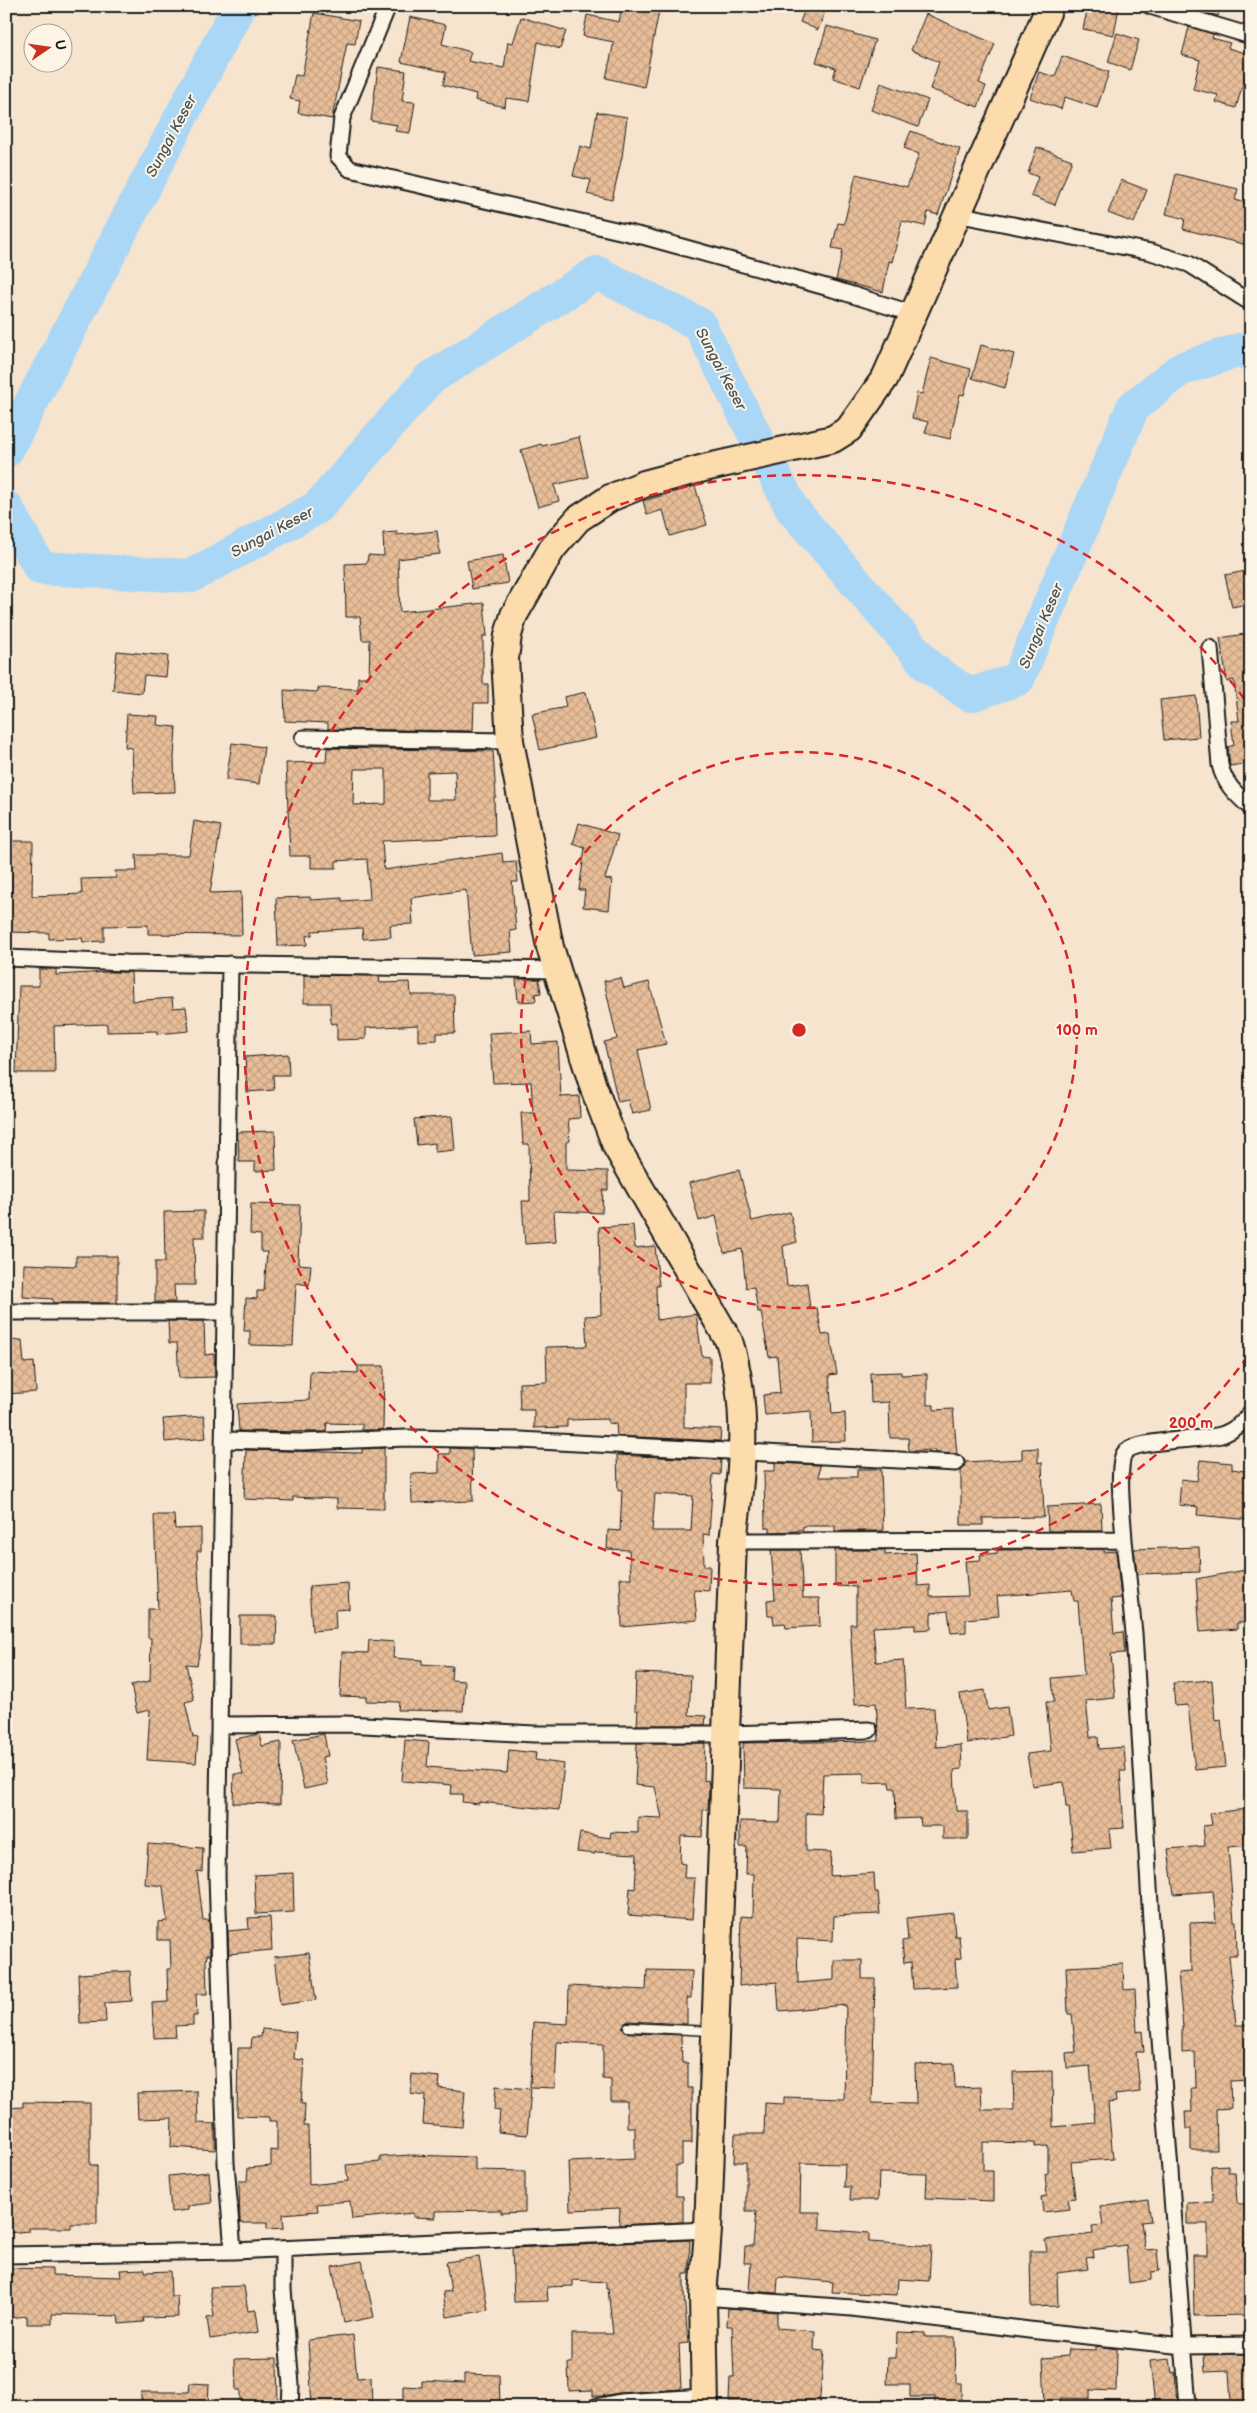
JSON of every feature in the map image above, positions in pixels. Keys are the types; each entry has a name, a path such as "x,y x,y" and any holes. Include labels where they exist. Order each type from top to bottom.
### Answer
{"highway":[{"path":"705,2402 703,2297 708,2230 716,2031 733,1541 742,1452 743,1414 738,1367 729,1341 616,1146 593,1086 556,970 510,741 505,659 508,635 514,615 552,549 578,519 610,498 644,484 704,468 833,439 850,429 885,378 956,214 1050,6"}],"street":[{"path":"388,6 342,118 338,156 350,169 646,237 833,289 914,314"},
{"path":"1150,6 1251,36"},
{"path":"956,214 1151,252 1189,264 1251,303"},
{"path":"1210,648 1220,766 1223,780 1251,808"},
{"path":"303,738 510,741"},
{"path":"6,958 556,970"},
{"path":"230,964 217,1875 226,2163 233,2251"},
{"path":"6,1312 225,1312"},
{"path":"1188,2407 1151,1921 1134,1633 1124,1540 1121,1467 1123,1454 1129,1448 1151,1443 1208,1438 1226,1434 1244,1421 1251,1412"},
{"path":"223,1440 302,1442 407,1438 520,1440 956,1462"},
{"path":"733,1541 1124,1540"},
{"path":"219,1725 345,1724 534,1734 726,1734 869,1730"},
{"path":"6,2255 233,2251 708,2230"},
{"path":"283,2249 283,2289 291,2385 290,2407"},
{"path":"703,2297 852,2308 1029,2330 1184,2346 1251,2345"},
{"path":"595,2407 620,2402 705,2402"}],"lane":[{"path":"628,2027 716,2031"}],"building":[{"path":"622,6 660,6 644,87 606,78 614,42 583,36 587,15 619,22"},
{"path":"806,6 827,6 818,30 800,22"},
{"path":"1088,6 1119,6 1114,35 1083,29"},
{"path":"1194,6 1221,6 1218,16 1193,9"},
{"path":"314,13 359,21 355,44 347,43 332,119 298,113 300,101 290,99 295,75 302,76"},
{"path":"926,14 995,44 979,83 986,86 978,107 930,89 939,62 911,50"},
{"path":"410,17 446,25 442,44 471,52 468,61 504,68 508,42 513,43 521,17 566,31 560,49 538,42 529,101 506,98 505,107 475,100 476,94 443,85 446,72 401,62"},
{"path":"827,26 875,40 860,87 833,78 836,68 816,62"},
{"path":"1189,27 1213,34 1212,38 1230,43 1228,48 1251,55 1236,108 1216,102 1218,95 1193,89 1200,60 1182,55"},
{"path":"1117,33 1139,40 1130,70 1108,62"},
{"path":"1062,56 1109,72 1097,108 1065,97 1061,109 1030,98 1039,72 1055,77"},
{"path":"378,67 406,71 402,101 415,102 410,133 395,131 397,125 371,121"},
{"path":"881,83 928,100 918,127 871,110"},
{"path":"597,112 627,117 622,157 612,200 587,194 591,180 573,176 580,146 591,149"},
{"path":"911,131 960,149 938,215 928,212 925,226 902,221 892,262 889,261 883,292 836,280 843,250 832,248 838,223 844,224 856,174 907,187 919,154 904,148"},
{"path":"1037,147 1072,160 1055,205 1031,196 1038,177 1028,173"},
{"path":"1176,174 1238,189 1235,200 1251,204 1251,246 1183,229 1185,219 1166,214"},
{"path":"1121,180 1147,190 1134,223 1108,213"},
{"path":"981,345 1014,354 1005,388 972,378"},
{"path":"931,358 971,369 964,395 960,394 950,439 925,433 928,422 912,418 917,393 922,394"},
{"path":"579,437 588,477 554,485 559,501 538,507 521,450"},
{"path":"695,486 707,525 670,536 663,510 647,515 643,501"},
{"path":"437,531 440,554 398,559 400,612 484,603 487,636 483,636 483,684 488,684 488,703 474,703 473,731 328,729 328,723 285,721 284,690 318,692 318,688 358,689 358,677 369,677 370,640 362,640 360,617 346,617 345,564 367,563 368,555 384,556 383,533 397,532 397,535"},
{"path":"503,555 508,583 472,589 467,561"},
{"path":"1251,570 1251,603 1232,607 1225,575"},
{"path":"1251,633 1251,763 1230,766 1228,747 1234,745 1231,721 1239,721 1234,680 1227,682 1220,638"},
{"path":"117,651 168,656 166,677 144,675 142,693 113,690"},
{"path":"586,692 596,738 540,750 532,714 566,707 564,697"},
{"path":"1196,696 1199,737 1164,740 1160,700"},
{"path":"127,714 158,716 157,725 176,727 174,757 175,792 134,793 132,748 125,747"},
{"path":"232,743 264,747 259,784 226,780"},
{"path":"327,748 493,751 496,797 494,797 495,836 382,841 384,870 502,853 503,862 516,861 518,882 512,882 516,930 510,931 512,952 472,955 466,890 411,898 413,924 390,925 391,937 363,939 362,928 312,931 312,935 306,936 307,945 278,946 276,898 310,897 311,900 342,898 342,901 370,899 367,859 336,861 336,868 311,868 311,856 290,856 286,763 326,762","holes":["354,769 386,769 386,804 353,805","455,771 456,800 427,800 427,772"]},
{"path":"194,821 221,826 210,893 241,892 242,935 148,934 148,925 104,926 104,941 83,942 82,938 49,939 49,933 6,932 6,891 11,891 11,859 6,859 6,841 33,841 32,896 82,894 81,879 116,878 115,871 137,871 136,855 189,855"},
{"path":"579,823 618,835 605,879 612,880 609,910 583,907 585,890 579,890 585,848 573,844"},
{"path":"39,969 56,969 56,975 131,972 132,1001 172,998 173,1008 186,1007 189,1031 157,1034 157,1031 107,1032 107,1024 54,1026 55,1073 16,1073 19,986 39,986"},
{"path":"304,975 379,976 380,983 410,982 411,995 454,995 455,1033 437,1033 437,1040 418,1041 418,1025 366,1028 366,1039 337,1040 337,1023 331,1024 330,1003 304,1003"},
{"path":"621,978 624,988 649,982 666,1044 638,1050 651,1110 632,1114 628,1100 618,1102 604,1042 617,1039 604,981"},
{"path":"516,979 539,979 541,993 535,994 536,1001 518,1002"},
{"path":"531,1031 532,1044 558,1042 561,1097 579,1096 580,1118 568,1119 570,1141 566,1142 566,1170 608,1171 608,1190 603,1190 602,1213 554,1211 556,1242 525,1244 522,1201 530,1201 529,1144 523,1144 521,1113 533,1113 531,1082 493,1083 489,1033"},
{"path":"288,1054 289,1075 273,1075 274,1090 247,1092 245,1057"},
{"path":"452,1116 455,1150 435,1152 435,1143 417,1145 414,1119"},
{"path":"275,1131 276,1170 255,1171 255,1162 239,1162 238,1132"},
{"path":"739,1170 752,1221 790,1212 797,1242 783,1246 787,1286 807,1283 810,1309 817,1308 822,1335 830,1334 837,1374 829,1375 832,1414 845,1413 846,1441 812,1442 811,1411 765,1415 763,1395 780,1393 777,1356 769,1357 761,1312 758,1312 754,1287 746,1288 742,1249 724,1253 716,1216 699,1221 689,1183"},
{"path":"251,1204 300,1205 298,1264 311,1265 309,1285 296,1283 293,1346 250,1345 250,1331 244,1331 246,1298 257,1299 257,1291 264,1291 267,1252 261,1252 261,1235 250,1234"},
{"path":"204,1211 204,1237 194,1237 195,1285 174,1285 175,1302 155,1302 155,1262 165,1262 164,1212"},
{"path":"633,1225 635,1248 655,1246 659,1286 656,1286 657,1320 696,1314 702,1356 710,1357 710,1383 684,1383 684,1427 721,1429 720,1441 617,1436 616,1424 608,1423 608,1419 567,1420 567,1427 534,1428 534,1410 520,1410 519,1383 547,1382 546,1347 587,1346 585,1316 601,1315 599,1227"},
{"path":"76,1256 117,1256 117,1303 53,1303 53,1299 23,1297 24,1264 76,1266"},
{"path":"168,1321 204,1321 205,1355 214,1354 215,1377 179,1378 177,1343 169,1343"},
{"path":"22,1340 24,1363 34,1362 36,1392 6,1394 6,1341"},
{"path":"358,1366 384,1366 383,1430 362,1430 362,1424 327,1423 326,1432 239,1431 237,1404 309,1400 310,1371 358,1373"},
{"path":"901,1372 901,1375 927,1374 927,1405 934,1405 934,1410 953,1409 957,1454 935,1453 935,1450 909,1451 908,1438 890,1438 889,1402 871,1403 870,1373"},
{"path":"204,1416 206,1438 165,1442 163,1419"},
{"path":"384,1448 384,1509 337,1508 337,1499 293,1497 293,1501 244,1499 246,1450 362,1453 362,1449"},
{"path":"450,1448 472,1449 473,1501 412,1503 411,1474 439,1473 439,1454 450,1454"},
{"path":"1038,1448 1038,1463 1042,1462 1044,1517 983,1518 983,1525 961,1525 961,1471 965,1462 1022,1459 1022,1449"},
{"path":"617,1455 721,1460 720,1475 713,1474 709,1535 703,1534 704,1566 710,1566 709,1591 694,1590 697,1620 622,1627 620,1578 631,1578 629,1550 607,1549 608,1530 620,1531 622,1490 618,1490","holes":["655,1494 693,1496 691,1531 652,1531"]},
{"path":"1200,1460 1232,1463 1232,1469 1251,1472 1251,1520 1197,1515 1198,1507 1179,1505 1181,1479 1197,1481"},
{"path":"775,1463 820,1465 819,1477 857,1477 857,1469 881,1469 883,1531 835,1531 835,1526 803,1526 803,1530 798,1531 770,1532 770,1528 765,1528 764,1471 775,1471"},
{"path":"1101,1504 1102,1531 1048,1531 1047,1507"},
{"path":"154,1515 174,1515 175,1529 201,1528 201,1551 197,1551 202,1638 197,1665 186,1664 194,1700 185,1702 193,1737 198,1738 196,1763 147,1760 150,1710 137,1713 131,1685 150,1681 151,1638 148,1638 148,1609 158,1609"},
{"path":"1199,1547 1200,1572 1137,1574 1134,1549"},
{"path":"1104,1549 1104,1552 1116,1551 1121,1598 1111,1599 1114,1633 1123,1632 1125,1653 1111,1654 1115,1698 1086,1701 1090,1737 1098,1737 1099,1749 1124,1747 1126,1771 1120,1771 1124,1828 1109,1829 1111,1848 1073,1851 1069,1807 1066,1807 1064,1782 1032,1786 1027,1754 1051,1751 1046,1702 1054,1702 1052,1678 1084,1675 1078,1601 1074,1601 1072,1590 997,1596 999,1616 966,1619 966,1632 951,1633 948,1611 931,1613 931,1629 915,1630 915,1625 873,1627 876,1662 903,1660 906,1709 934,1708 936,1747 961,1745 962,1769 954,1770 956,1811 968,1811 968,1839 943,1839 943,1826 921,1826 920,1818 896,1819 895,1788 890,1788 889,1782 864,1783 864,1773 823,1774 821,1814 806,1813 806,1851 831,1852 830,1876 874,1873 875,1892 878,1892 880,1914 834,1916 833,1941 797,1939 798,1983 834,1980 834,1960 862,1960 862,1979 875,1979 872,2103 916,2104 915,2064 954,2063 955,2088 981,2087 982,2110 1014,2110 1013,2072 1052,2071 1053,2127 1095,2123 1090,2066 1067,2068 1066,2053 1076,2052 1072,2014 1068,2014 1066,1967 1123,1964 1124,1990 1135,1989 1137,2032 1142,2031 1144,2052 1136,2052 1140,2092 1115,2095 1116,2102 1108,2103 1113,2159 1071,2162 1075,2198 1068,2199 1070,2209 1043,2212 1041,2197 1047,2196 1045,2174 1048,2173 1048,2146 1035,2147 1035,2143 983,2142 983,2171 993,2171 993,2201 926,2198 927,2174 879,2173 878,2200 850,2200 851,2187 844,2187 845,2164 801,2163 800,2212 820,2212 820,2229 869,2233 869,2242 931,2246 929,2281 898,2279 897,2295 832,2292 833,2282 778,2277 777,2293 749,2291 751,2263 744,2263 745,2246 753,2246 756,2211 746,2211 746,2162 734,2162 735,2134 764,2134 765,2103 784,2104 784,2097 844,2099 846,2005 779,2011 777,1982 739,1986 741,1916 753,1917 754,1874 746,1874 747,1847 740,1847 740,1821 780,1822 781,1789 744,1788 743,1743 879,1741 876,1703 855,1704 850,1624 856,1624 856,1587 835,1586 835,1550 885,1550 885,1555 916,1553 918,1586 930,1585 930,1597 968,1596 965,1561 981,1560 980,1555 997,1553 997,1550"},
{"path":"771,1550 800,1550 803,1598 819,1598 820,1626 786,1628 785,1623 774,1624 773,1616 768,1616 767,1600 775,1599"},
{"path":"1251,1569 1251,1622 1237,1623 1237,1629 1200,1632 1196,1579"},
{"path":"348,1583 349,1609 335,1610 336,1629 312,1631 309,1586"},
{"path":"240,1616 277,1616 276,1644 240,1644"},
{"path":"369,1640 394,1642 393,1658 422,1660 422,1664 452,1666 451,1680 465,1681 463,1711 398,1710 399,1702 366,1701 366,1697 340,1696 342,1652 368,1653"},
{"path":"636,1673 691,1675 689,1715 706,1716 705,1725 637,1725 638,1710 635,1710"},
{"path":"1212,1680 1215,1721 1221,1720 1226,1767 1195,1770 1188,1705 1175,1706 1173,1683"},
{"path":"985,1690 988,1710 1007,1707 1011,1736 967,1743 960,1694"},
{"path":"259,1734 262,1746 281,1742 280,1804 233,1803 234,1774 243,1774 235,1739"},
{"path":"324,1734 328,1756 322,1757 328,1784 304,1789 293,1740"},
{"path":"405,1740 429,1742 427,1767 507,1773 509,1750 536,1753 535,1760 564,1764 559,1810 462,1802 463,1794 451,1794 452,1785 402,1781"},
{"path":"637,1743 705,1743 704,1781 708,1780 709,1786 708,1809 703,1810 702,1837 681,1836 680,1863 685,1864 684,1878 695,1878 692,1920 628,1915 630,1888 635,1889 637,1854 577,1852 580,1833 610,1838 611,1832 638,1833 638,1817 662,1818 655,1787 635,1785"},
{"path":"1248,1809 1251,1845 1228,1847 1234,1921 1236,1921 1237,1955 1229,1955 1236,2025 1248,2025 1251,2080 1230,2081 1231,2108 1216,2109 1217,2150 1191,2150 1191,2129 1186,2129 1185,2112 1192,2112 1191,2088 1196,2088 1195,2052 1182,2053 1183,2027 1178,1973 1191,1972 1190,1923 1216,1922 1213,1891 1174,1894 1168,1849 1205,1846 1203,1826 1212,1825 1210,1813"},
{"path":"148,1844 203,1848 202,1872 197,1871 203,1920 209,1920 210,1955 207,1955 206,1961 207,1994 196,1994 197,2016 193,2016 193,2025 175,2026 176,2037 154,2038 152,2003 168,2002 167,1969 171,1969 170,1940 158,1940 158,1922 167,1921 163,1886 145,1884"},
{"path":"293,1873 294,1912 256,1914 254,1875"},
{"path":"953,1913 955,1936 959,1936 961,1958 955,1959 957,1987 913,1989 911,1962 904,1963 902,1941 908,1940 906,1918"},
{"path":"270,1917 272,1950 229,1954 228,1931 249,1929 248,1918"},
{"path":"309,1953 316,2000 280,2005 274,1957"},
{"path":"647,1970 692,1971 691,1998 687,1998 687,2024 628,2021 622,2027 628,2033 681,2035 682,2063 688,2063 688,2088 692,2088 692,2143 682,2143 682,2165 676,2165 676,2196 683,2196 683,2222 619,2225 620,2208 570,2210 568,2162 635,2159 635,2127 627,2127 627,2101 611,2101 611,2080 603,2079 603,2044 557,2042 555,2088 530,2087 533,2022 568,2024 569,1986 646,1990"},
{"path":"130,1971 132,2001 105,2003 106,2022 80,2023 78,1974"},
{"path":"262,2029 296,2032 294,2059 304,2060 301,2104 305,2104 304,2126 308,2126 309,2185 348,2181 346,2165 380,2162 380,2157 410,2155 475,2157 475,2170 525,2171 525,2212 501,2213 501,2210 435,2211 435,2218 413,2217 413,2213 352,2219 350,2201 317,2204 318,2211 283,2214 284,2228 267,2229 267,2223 240,2223 239,2181 247,2181 248,2168 271,2166 271,2150 277,2151 277,2121 269,2121 269,2117 237,2116 238,2048 251,2048 252,2037 261,2037"},
{"path":"412,2074 440,2077 439,2088 465,2091 462,2127 423,2124 425,2096 410,2094"},
{"path":"496,2086 531,2089 527,2135 498,2132 500,2111 494,2110"},
{"path":"197,2091 198,2123 215,2124 215,2150 171,2147 172,2118 138,2119 137,2093"},
{"path":"23,2102 90,2103 90,2165 97,2165 97,2224 71,2224 71,2228 29,2228 29,2231 8,2233 6,2108 23,2107"},
{"path":"1228,2165 1228,2172 1235,2172 1237,2202 1239,2204 1251,2204 1251,2242 1244,2242 1244,2273 1251,2273 1251,2315 1194,2316 1193,2255 1208,2255 1208,2224 1187,2224 1187,2203 1213,2202 1211,2166"},
{"path":"209,2172 212,2203 188,2206 188,2210 171,2212 168,2176"},
{"path":"1148,2200 1151,2221 1141,2222 1145,2250 1157,2249 1159,2271 1151,2272 1151,2280 1129,2283 1126,2245 1093,2250 1094,2257 1086,2258 1088,2269 1057,2273 1058,2306 1031,2307 1030,2251 1047,2251 1045,2240 1093,2234 1092,2226 1103,2225 1100,2207"},
{"path":"690,2240 689,2274 684,2274 688,2343 679,2344 681,2389 602,2396 593,2396 593,2390 569,2391 568,2363 572,2363 572,2334 613,2334 606,2282 573,2280 573,2286 547,2287 548,2301 514,2302 512,2248"},
{"path":"479,2257 488,2310 447,2317 443,2292 451,2291 446,2262"},
{"path":"362,2261 374,2317 344,2323 332,2267"},
{"path":"6,2268 52,2269 52,2275 121,2277 120,2270 170,2271 171,2296 177,2296 178,2317 143,2318 144,2322 119,2324 118,2316 52,2314 52,2324 27,2324 27,2316 9,2318 8,2309 6,2309"},
{"path":"244,2286 248,2311 256,2310 259,2332 210,2339 207,2318 214,2317 210,2287"},
{"path":"728,2308 777,2312 777,2328 815,2331 814,2350 824,2351 819,2407 768,2407 768,2401 729,2401 730,2377 734,2377 732,2326 727,2326"},
{"path":"897,2332 925,2333 925,2337 955,2337 956,2383 961,2383 961,2407 935,2407 935,2397 910,2397 910,2384 887,2384 888,2358 896,2358"},
{"path":"353,2335 357,2378 371,2377 372,2407 312,2407 308,2340"},
{"path":"1096,2346 1117,2349 1116,2391 1090,2390 1090,2399 1060,2398 1060,2405 1045,2406 1043,2358 1068,2356 1069,2349 1096,2350"},
{"path":"1251,2354 1251,2401 1231,2402 1229,2371 1205,2372 1204,2355"},
{"path":"277,2358 278,2407 240,2407 240,2390 236,2390 235,2359"},
{"path":"1170,2359 1172,2373 1175,2372 1177,2407 1155,2407 1150,2361"},
{"path":"464,2374 499,2375 500,2405 454,2403 454,2407 403,2407 403,2386 422,2387 422,2381 464,2383"},
{"path":"190,2383 209,2384 208,2407 141,2407 141,2392 189,2392"}],"waterway":[{"name":"Sungai Keser","path":"6,451 239,6"},
{"name":"Sungai Keser","path":"6,507 40,568 191,576 318,507 429,379 597,273 699,324 792,509 929,667 970,695 1018,679 1133,407 1181,369 1239,350 1251,356"}]}
